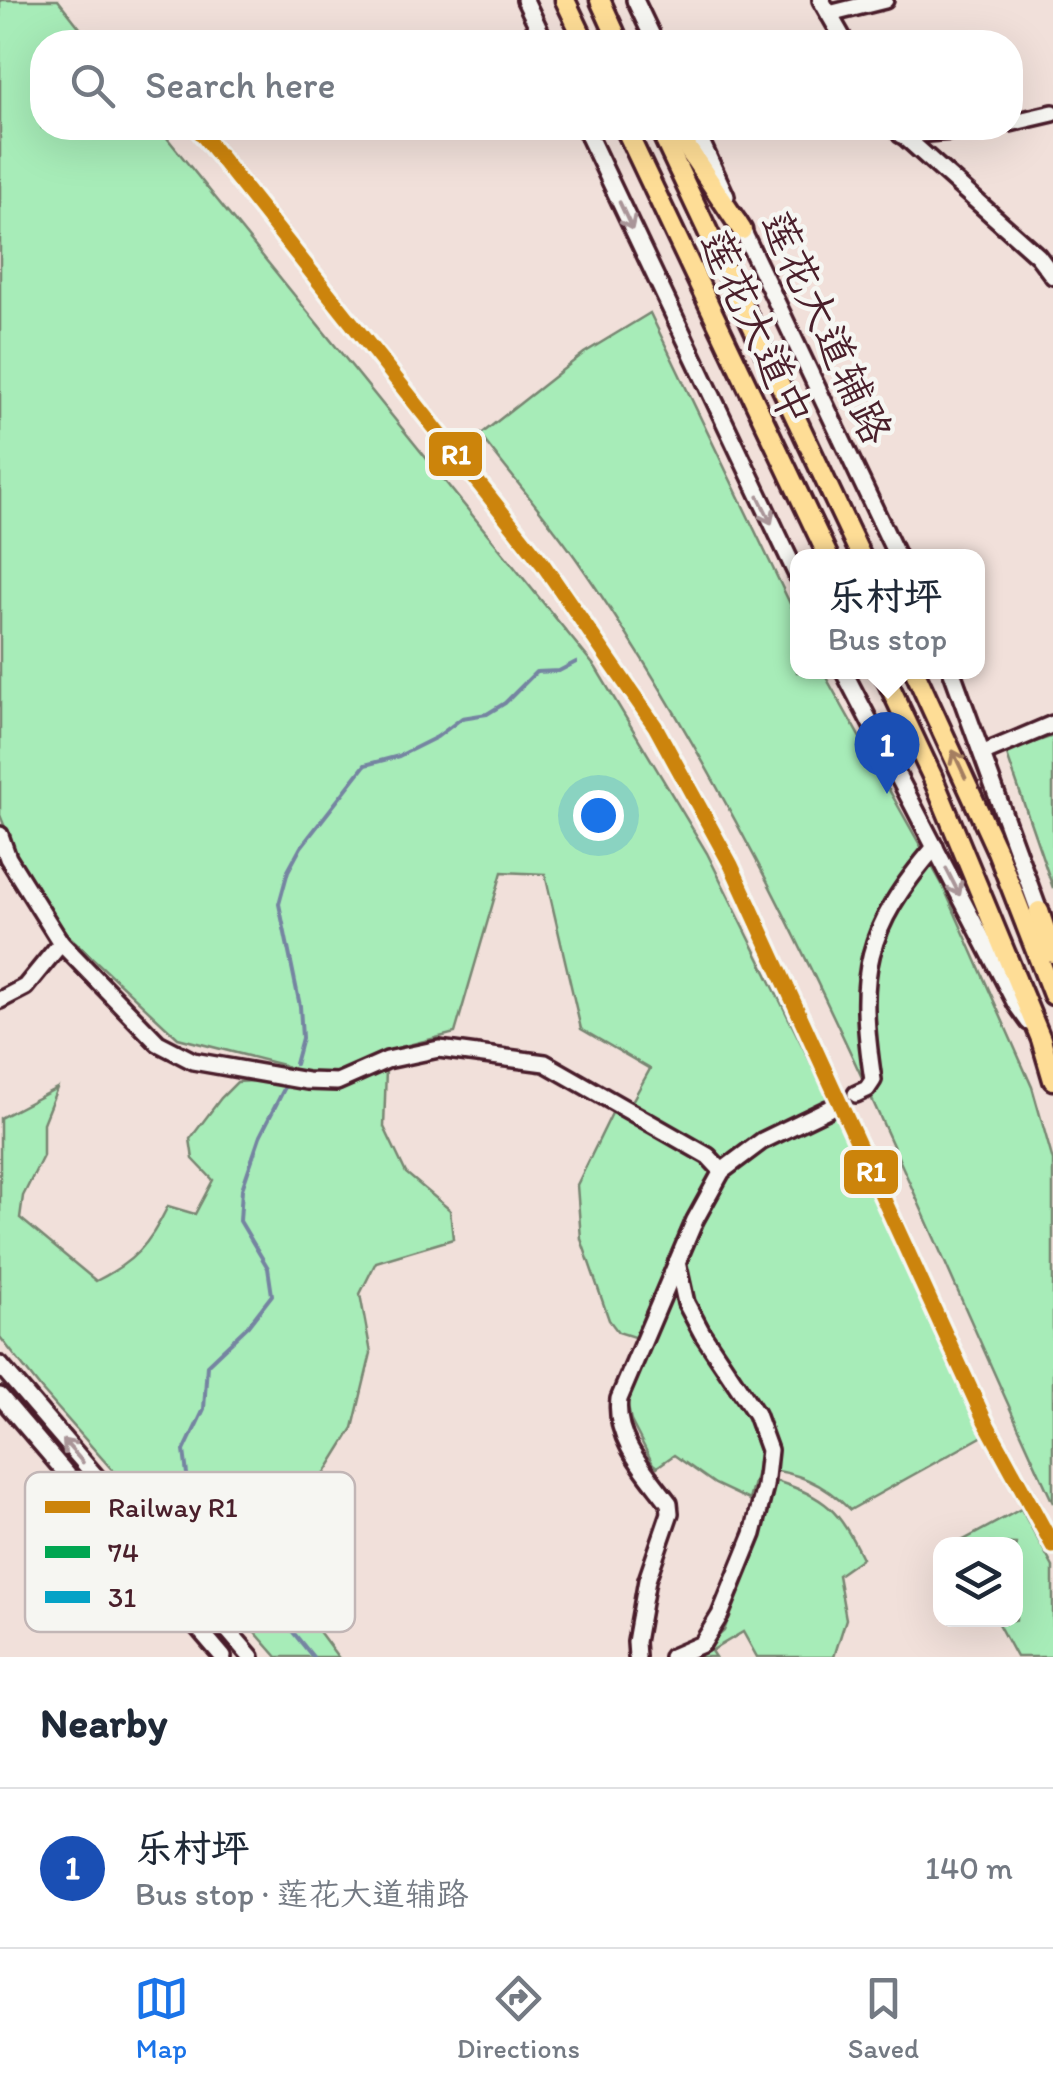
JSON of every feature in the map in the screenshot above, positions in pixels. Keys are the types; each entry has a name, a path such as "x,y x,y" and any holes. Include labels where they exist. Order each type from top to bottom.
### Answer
{"main road":[{"path":"565,0 579,30"},
{"path":"600,0 614,30"},
{"name":"莲花大道中","path":"631,140 825,549"},
{"name":"莲花大道中","path":"665,140 858,549"},
{"path":"682,140 742,230"},
{"path":"886,679 1047,1037 1053,1080"},
{"path":"918,679 1046,952"},
{"path":"1039,911 1053,995"}],"street":[{"path":"525,0 539,30"},
{"path":"635,0 649,30"},
{"path":"838,30 825,7 885,0"},
{"path":"1023,120 1053,113"},
{"path":"591,140 790,560"},
{"name":"莲花大道辅路","path":"701,140 894,549"},
{"path":"908,140 1038,256 1053,276"},
{"path":"848,679 1016,1004 1047,1037"},
{"path":"955,679 1039,911"},
{"path":"984,754 1051,726"},
{"path":"0,835 18,875 62,943 158,1043 193,1061 307,1081 337,1082 387,1060 439,1049 545,1063 708,1156 722,1171"},
{"path":"856,1094 868,1089 873,1080 866,978 872,945 898,894 936,848"},
{"path":"0,1000 26,987 62,943"},
{"path":"637,1657 647,1580 670,1512 669,1503 628,1446 617,1413 619,1399 677,1261 722,1171 762,1140 828,1108"},
{"path":"672,1657 702,1644 720,1615 753,1534 769,1450 756,1414 686,1304 677,1261"},
{"path":"0,1365 92,1472"},
{"path":"22,1391 3,1405 61,1472"},
{"path":"201,1632 223,1657"},
{"path":"229,1632 251,1657"}],"green space":[{"path":"0,0 58,0 82,30 30,30 30,140 169,140 596,668 707,853 837,1116 983,1436 850,1510 819,1485 785,1472 758,1468 749,1500 715,1484 674,1455 657,1467 653,1464 631,1421 626,1397 650,1342 618,1332 609,1320 581,1239 577,1185 615,1107 625,1114 650,1069 581,1029 545,874 502,872 455,1033 397,1048 333,1075 304,1074 178,1038 69,936 44,904 16,855 0,815"},
{"path":"650,313 790,603 790,679 827,679 943,886 1032,1087 1053,1161 1053,1503 836,1021 716,785 577,560 480,435 584,353"},
{"path":"1053,736 1053,888 1006,752"},
{"path":"386,1069 384,1127 406,1173 450,1210 453,1239 376,1262 360,1294 371,1353 353,1428 326,1472 114,1472 0,1337 0,1118 57,1088 43,1123 43,1156 23,1196 20,1218 96,1281 139,1251 168,1206 195,1214 213,1180 193,1159 190,1139 237,1082 269,1080 342,1087"},
{"path":"776,1481 829,1507 862,1558 838,1575 846,1619 834,1657 757,1657 743,1632 711,1651 715,1657 694,1657 724,1631"},
{"path":"1021,1509 1053,1567 1053,1657 1016,1657 1000,1627 1023,1627 1023,1537 969,1537"},
{"path":"255,1632 319,1632 338,1657 277,1657"}],"waterway":[{"path":"295,1064 302,1038 300,1006 279,904 288,871 301,847 365,765 399,756 437,737 462,718 487,714 505,703 536,672 559,671 576,662"},
{"path":"187,1472 184,1451 204,1409 207,1365 248,1326 272,1295 268,1268 240,1221 242,1189 260,1136 285,1087"},
{"path":"293,1632 313,1657"}],"tunnel":[{"path":"828,1109 856,1094"}],"rail line":[{"name":"R1","path":"207,140 542,563 655,726 731,865 985,1421 1053,1546"}],"place":[{"name":"乐村坪","path":"887,794"}]}
